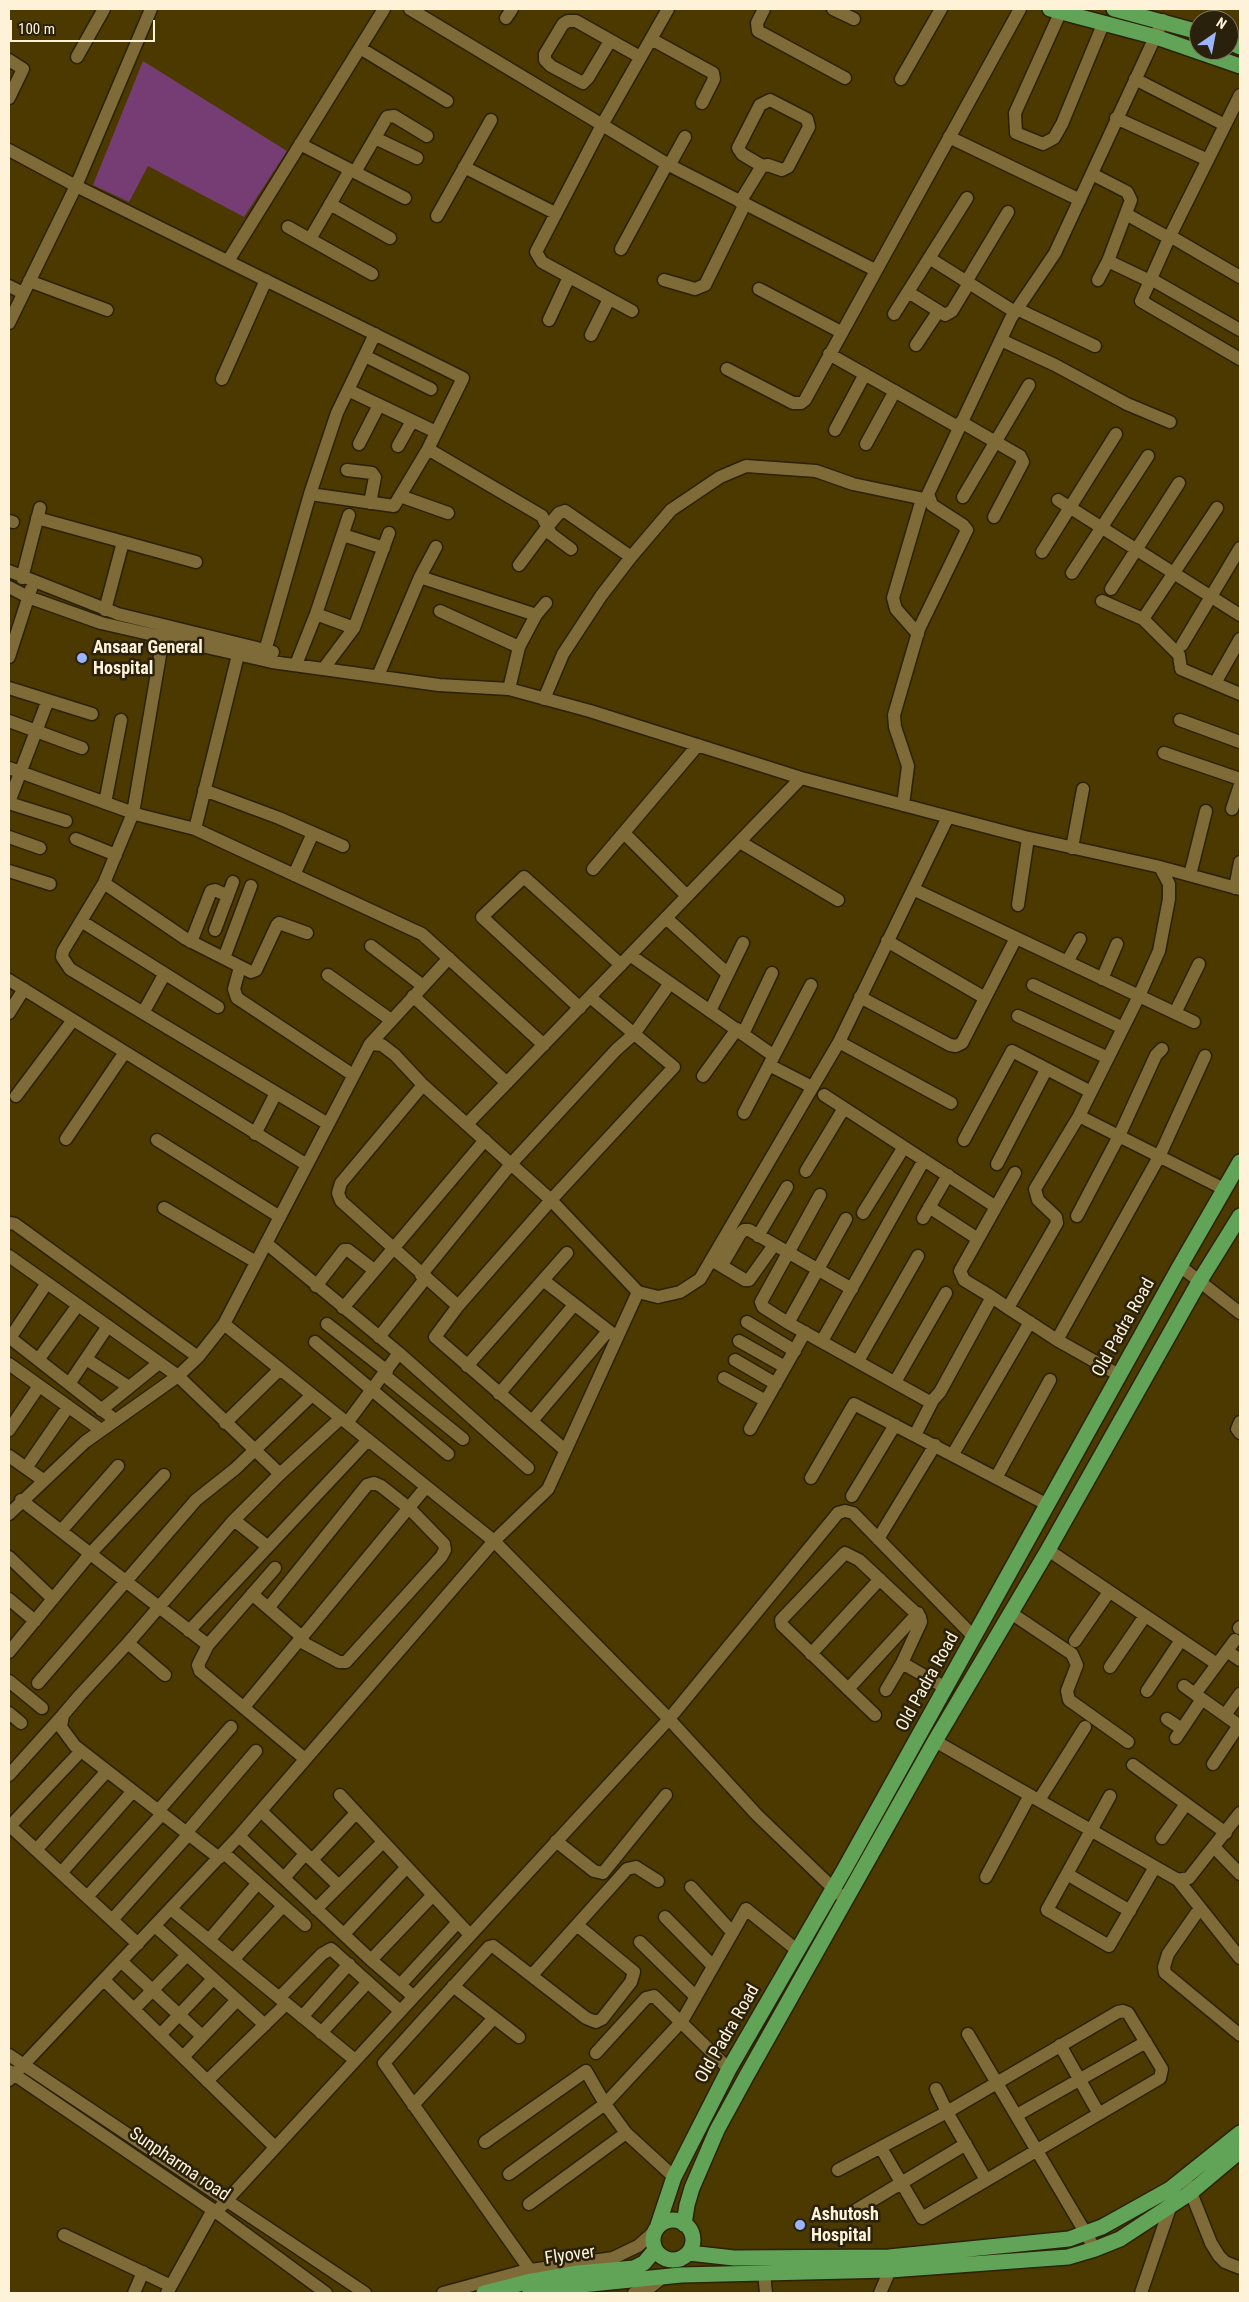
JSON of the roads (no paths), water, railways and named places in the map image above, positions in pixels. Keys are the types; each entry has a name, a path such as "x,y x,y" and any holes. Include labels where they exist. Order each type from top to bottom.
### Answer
{"main road":[{"path":"1056,10 1156,37 1240,66"},
{"path":"1127,10 1189,29"},
{"name":"Old Padra Road","path":"657,2228 674,2177 729,2069 833,1889 1180,1266 1240,1162"},
{"name":"Old Padra Road","path":"684,2224 692,2188 717,2130 935,1741 1048,1550 1199,1282 1240,1216"},
{"path":"1173,2195 1185,2178 1240,2133"},
{"path":"707,2274 692,2265 687,2255 693,2241 692,2234 684,2224 671,2220 657,2228 653,2244 655,2250 664,2259 671,2261 687,2255 734,2258 889,2257 1044,2243 1086,2235 1173,2195 1190,2193 1240,2151"},
{"name":"Flyover","path":"484,2293 578,2272 664,2276 890,2270 1068,2257 1095,2250 1120,2239 1173,2195"},
{"name":"Flyover","path":"530,2293 622,2275 644,2262 655,2250"}],"street":[{"path":"77,57 104,9"},
{"path":"228,261 384,9"},
{"path":"410,9 668,165 875,270"},
{"path":"632,311 542,262 536,252 602,125 668,9"},
{"path":"764,9 757,23 758,31 845,78"},
{"path":"833,9 854,19"},
{"path":"901,79 940,9"},
{"path":"727,369 797,404 805,400 1020,9"},
{"path":"9,323 76,186 148,10"},
{"path":"1056,10 1015,113 1016,133 1043,144 1054,138 1062,124 1104,22"},
{"path":"918,634 896,609 893,598 925,500 1016,310 1055,254 1116,118 1163,20"},
{"path":"610,41 588,78 583,83 551,66 545,60 545,54 563,24 568,21 576,21 640,58"},
{"path":"651,39 713,73 714,79 702,103"},
{"path":"360,48 447,101"},
{"path":"9,60 23,70 9,98"},
{"path":"1135,80 1225,125"},
{"path":"1240,95 1141,299 1143,304 1240,359"},
{"path":"770,100 810,122 788,167 782,170 768,165 762,166 742,154 738,148 760,105 770,100"},
{"path":"310,239 384,120 390,116 427,136"},
{"path":"1116,118 1208,160"},
{"path":"436,216 491,120"},
{"path":"621,249 685,137"},
{"path":"949,137 1080,200"},
{"path":"374,138 417,158"},
{"path":"300,144 405,198"},
{"path":"9,150 76,186 463,378 428,449 394,506 310,494"},
{"path":"664,280 695,289 705,285 742,203 762,166"},
{"path":"464,167 555,213"},
{"path":"1092,174 1130,195 1131,200 1108,261 1098,280"},
{"path":"894,314 968,198"},
{"path":"330,204 390,238"},
{"path":"908,292 938,312 945,315 952,311 1008,212"},
{"path":"1126,214 1240,277"},
{"path":"288,227 372,274"},
{"path":"929,258 1016,310 1095,346"},
{"path":"1108,261 1150,280 1240,330"},
{"path":"549,320 569,277"},
{"path":"222,379 266,280"},
{"path":"29,281 107,310"},
{"path":"9,286 24,293"},
{"path":"759,289 841,332"},
{"path":"591,335 609,299"},
{"path":"916,345 938,312"},
{"path":"265,651 310,494 337,413 376,334"},
{"path":"1001,340 1055,365 1127,404 1170,422"},
{"path":"829,354 894,391 1020,456 1024,462 994,517"},
{"path":"365,356 431,389"},
{"path":"835,430 866,374"},
{"path":"964,497 1029,385"},
{"path":"348,390 436,432"},
{"path":"866,444 894,391"},
{"path":"359,444 379,405"},
{"path":"398,446 412,420"},
{"path":"1042,552 1116,434"},
{"path":"428,449 542,516 552,534 571,549"},
{"path":"1072,573 1148,456"},
{"path":"544,699 563,654 601,596 631,557 671,510 720,477 746,466 816,471 854,484 925,500 963,525 967,530 918,634 894,721 908,766 903,805"},
{"path":"347,470 372,474 375,477 370,503"},
{"path":"1111,589 1179,483"},
{"path":"400,496 448,513"},
{"path":"1058,500 1240,615"},
{"path":"1143,619 1217,508"},
{"path":"519,565 548,526 559,514 565,511 631,557"},
{"path":"9,657 28,596 28,580 39,513 123,542 196,562"},
{"path":"301,663 349,515"},
{"path":"324,668 354,628 389,533"},
{"path":"343,535 384,548"},
{"path":"105,610 123,542"},
{"path":"378,676 420,577 436,547"},
{"path":"1182,645 1240,548"},
{"path":"9,571 105,610 163,627 265,651 301,663 439,685 508,689 698,745 801,778 1028,838 1160,867 1238,888 1240,862"},
{"path":"420,577 536,616"},
{"path":"9,587 28,596 101,622 272,662 301,663"},
{"path":"1102,601 1143,619 1179,655 1181,669 1240,694"},
{"path":"508,689 519,647 536,616 546,603"},
{"path":"440,610 519,647"},
{"path":"316,614 354,628"},
{"path":"163,638 133,812 104,883 63,951 62,957 66,965 328,1124"},
{"path":"1215,683 1240,639"},
{"path":"195,829 238,655"},
{"path":"9,688 92,714"},
{"path":"48,700 36,731 14,770 9,803 66,821"},
{"path":"105,803 121,720"},
{"path":"1180,720 1240,742"},
{"path":"9,722 82,748"},
{"path":"593,869 698,745"},
{"path":"1164,753 1240,779"},
{"path":"14,770 105,803 195,829 422,934 544,1045"},
{"path":"467,1124 801,778"},
{"path":"1232,809 1240,785"},
{"path":"1072,848 1084,789"},
{"path":"204,790 343,846"},
{"path":"1190,875 1206,811"},
{"path":"716,1262 812,1087 839,1042 948,817"},
{"path":"294,875 313,833"},
{"path":"624,833 687,896"},
{"path":"9,837 40,848"},
{"path":"1018,905 1028,838"},
{"path":"76,839 116,855"},
{"path":"740,842 838,900"},
{"path":"1008,1308 1057,1223 1056,1217 1038,1200 1035,1189 1079,1116 1139,996 1158,951 1169,899 1169,884 1160,867"},
{"path":"9,871 50,884"},
{"path":"580,1008 482,917 524,877 621,965"},
{"path":"215,930 234,882"},
{"path":"104,883 191,942 252,972 256,970 276,924 279,923 307,933"},
{"path":"224,958 252,886"},
{"path":"913,889 1194,1022"},
{"path":"191,942 211,891 215,890 228,896"},
{"path":"666,918 728,974"},
{"path":"81,921 164,975 218,1007"},
{"path":"860,997 950,1045 956,1046 962,1043 1016,938"},
{"path":"1067,962 1080,939"},
{"path":"887,942 985,998"},
{"path":"710,1011 743,943"},
{"path":"1102,979 1117,944"},
{"path":"371,946 423,986"},
{"path":"630,955 740,1032 772,1060 812,1087"},
{"path":"9,1514 16,1500 43,1480 101,1430 178,1376 198,1357 224,1324 370,1044 449,958"},
{"path":"1175,1013 1199,964"},
{"path":"240,966 234,989 237,998 354,1075"},
{"path":"703,1076 740,1032 772,973"},
{"path":"143,1013 164,975"},
{"path":"328,975 391,1020"},
{"path":"9,980 307,1165"},
{"path":"380,1337 423,1277 511,1164 616,1050 634,1034 670,983"},
{"path":"1033,984 1123,1028"},
{"path":"744,1113 811,985"},
{"path":"9,1012 24,989"},
{"path":"413,996 507,1084"},
{"path":"565,1450 434,1337 458,1306 551,1200 674,1067 590,997"},
{"path":"1018,1016 1108,1058"},
{"path":"16,1096 73,1020"},
{"path":"839,1042 951,1103"},
{"path":"370,1044 382,1045 395,1055 424,1085 551,1200 638,1292 658,1297 680,1292 700,1279 740,1234 749,1230 852,1289"},
{"path":"1077,1216 1119,1136 1156,1055 1162,1049"},
{"path":"964,1140 1012,1051 1091,1092"},
{"path":"66,1139 125,1052"},
{"path":"1057,1340 1159,1156 1205,1056"},
{"path":"997,1164 1046,1070"},
{"path":"424,1085 341,1183 338,1193 341,1201 423,1277 458,1306"},
{"path":"255,1134 276,1093"},
{"path":"824,1095 996,1207"},
{"path":"806,1171 844,1108"},
{"path":"1079,1116 1224,1190"},
{"path":"158,1140 280,1217"},
{"path":"343,1308 485,1140"},
{"path":"863,1213 904,1147"},
{"path":"822,1341 924,1160"},
{"path":"1015,1173 960,1271 961,1276 1057,1340 1119,1375"},
{"path":"948,1175 926,1212 978,1239"},
{"path":"758,1236 787,1187"},
{"path":"820,1195 787,1252 762,1302 763,1307 788,1323 928,1401 933,1400"},
{"path":"164,1208 256,1262"},
{"path":"788,1323 846,1219"},
{"path":"9,1224 15,1224 198,1357"},
{"path":"266,1243 399,1353 528,1468"},
{"path":"716,1262 749,1280 774,1245"},
{"path":"316,1286 344,1250 348,1250 374,1270"},
{"path":"467,1366 567,1253"},
{"path":"9,1256 178,1376 280,1474"},
{"path":"858,1361 918,1256"},
{"path":"1180,1266 1240,1313"},
{"path":"543,1280 613,1334"},
{"path":"47,1283 9,1338 115,1420"},
{"path":"11,2075 25,2064 240,1836 494,1541 548,1489 613,1334 638,1292"},
{"path":"895,1382 946,1293"},
{"path":"915,1435 992,1297"},
{"path":"38,1360 78,1305"},
{"path":"500,1394 574,1305"},
{"path":"747,1322 795,1351"},
{"path":"953,1454 1030,1322"},
{"path":"224,1324 494,1541 669,1719 757,1815 846,1900"},
{"path":"327,1324 463,1439"},
{"path":"69,1384 108,1326"},
{"path":"750,1429 805,1332"},
{"path":"532,1421 613,1334"},
{"path":"739,1341 785,1367"},
{"path":"315,1342 448,1454"},
{"path":"9,1775 128,1643 234,1520 280,1474 344,1420 373,1391 399,1353"},
{"path":"86,1359 129,1387"},
{"path":"735,1360 776,1384"},
{"path":"102,1410 159,1363"},
{"path":"9,1366 101,1430"},
{"path":"225,1423 280,1369"},
{"path":"724,1378 766,1402"},
{"path":"996,1478 1050,1380"},
{"path":"9,1430 39,1386"},
{"path":"38,1683 196,1500 235,1469 312,1395"},
{"path":"810,1478 854,1404 953,1454 1048,1506"},
{"path":"26,1468 68,1407"},
{"path":"1240,1422 1237,1429 1240,1433"},
{"path":"852,1496 895,1425"},
{"path":"189,1631 368,1440"},
{"path":"878,1539 935,1445"},
{"path":"9,1456 43,1480"},
{"path":"61,1531 118,1466"},
{"path":"12,1643 35,1621 90,1554 164,1475"},
{"path":"252,1594 302,1639 339,1662 346,1662 441,1557 444,1544 410,1509 381,1486 374,1483 367,1485 268,1607"},
{"path":"244,1707 410,1509 426,1486"},
{"path":"16,1500 61,1531 208,1645"},
{"path":"64,2235 143,2272 169,2290 214,2211 227,2200 669,1719 838,1513 845,1511 853,1514 974,1637"},
{"path":"234,1520 267,1546"},
{"path":"1048,1550 1217,1664"},
{"path":"875,1714 811,1654 782,1625 780,1620 845,1554 859,1560 918,1613 920,1622 902,1663 886,1690"},
{"path":"9,1557 53,1599"},
{"path":"275,1568 208,1645 198,1665 200,1671 305,1759"},
{"path":"811,1654 880,1579"},
{"path":"1075,1641 1109,1592"},
{"path":"9,1599 35,1621"},
{"path":"848,1689 918,1613"},
{"path":"1011,1613 1072,1654 1077,1665 1066,1691 1069,1700 1128,1742"},
{"path":"1110,1667 1145,1616"},
{"path":"1167,1719 1179,1734 1217,1664 1238,1632"},
{"path":"1146,1692 1181,1640"},
{"path":"128,1643 165,1675"},
{"path":"1227,1651 1240,1660"},
{"path":"902,1663 946,1688"},
{"path":"9,1681 42,1708"},
{"path":"1184,1686 1240,1726 1213,1764"},
{"path":"1225,1716 1240,1694"},
{"path":"9,1713 21,1723"},
{"path":"63,1715 61,1727 67,1737 81,1751 187,1834 258,1883 305,1925"},
{"path":"87,1897 231,1727"},
{"path":"986,1877 1035,1798 1085,1727"},
{"path":"935,1741 1178,1880 1240,1958"},
{"path":"81,1751 11,1831 36,1850 138,1944"},
{"path":"112,1920 256,1751"},
{"path":"1133,1765 1226,1833"},
{"path":"36,1850 107,1771"},
{"path":"61,1873 133,1791"},
{"path":"556,1841 594,1872 604,1873 666,1795"},
{"path":"340,1796 470,1935"},
{"path":"1110,1796 1047,1910 1109,1946 1155,1867"},
{"path":"1162,1838 1186,1804"},
{"path":"261,1811 339,1886"},
{"path":"284,1878 356,1813"},
{"path":"1178,1880 1189,1878 1240,1813"},
{"path":"240,1836 371,1960 414,1996"},
{"path":"316,1909 383,1842"},
{"path":"1214,1846 1240,1874"},
{"path":"344,1934 407,1867"},
{"path":"532,1975 627,1869 636,1867 658,1881"},
{"path":"1067,1874 1130,1911"},
{"path":"209,1940 258,1883"},
{"path":"691,1887 732,1932"},
{"path":"371,1960 432,1895"},
{"path":"233,1960 283,1906"},
{"path":"1200,1908 1168,1954 1164,1967 1165,1973 1240,2035"},
{"path":"171,1909 355,2060"},
{"path":"509,2174 605,2104 682,2021 746,1909 798,1951"},
{"path":"665,1917 714,1966"},
{"path":"400,1985 458,1922"},
{"path":"530,2270 384,2063 489,1947 493,1946 586,2018 596,2022 602,2019 631,1982 634,1972 577,1925"},
{"path":"155,1926 265,2025"},
{"path":"640,1942 696,1997"},
{"path":"207,2081 265,2025 327,1949 335,1952 400,2011"},
{"path":"134,2009 187,1955"},
{"path":"122,1962 202,2036"},
{"path":"302,2017 349,1964"},
{"path":"160,2035 213,1979"},
{"path":"105,1980 275,2147"},
{"path":"321,2033 368,1982"},
{"path":"453,1986 519,2038"},
{"path":"596,2053 646,1998 651,1996 657,1998 682,2021 729,2069"},
{"path":"183,2056 237,2000"},
{"path":"838,2170 947,2112 997,2081 1123,2011 1128,2013 1162,2069 1160,2078 922,2218 881,2148"},
{"path":"413,2105 494,2018"},
{"path":"968,2034 1095,2250"},
{"path":"1017,2115 1146,2042"},
{"path":"1060,2045 1099,2114"},
{"name":"Sunpharma road","path":"9,2055 365,2293"},
{"path":"485,2142 586,2071 605,2104 626,2133 674,2177"},
{"name":"Sunpharma road","path":"11,2075 214,2211 326,2293"},
{"path":"936,2088 947,2112 986,2180"},
{"path":"529,2204 626,2133"},
{"path":"848,2215 966,2144"},
{"path":"1185,2178 1211,2243 1225,2262 1240,2268"},
{"path":"1141,2293 1173,2195"},
{"path":"443,2293 530,2270 613,2258 638,2246 657,2228"},
{"path":"880,2293 890,2270"},
{"path":"134,2293 143,2272"},
{"path":"764,2273 766,2293"},
{"path":"636,2293 655,2285 664,2276"}],"place":[{"name":"Ansaar General Hospital","path":"82,658"},
{"name":"Ashutosh Hospital","path":"800,2225"}]}
